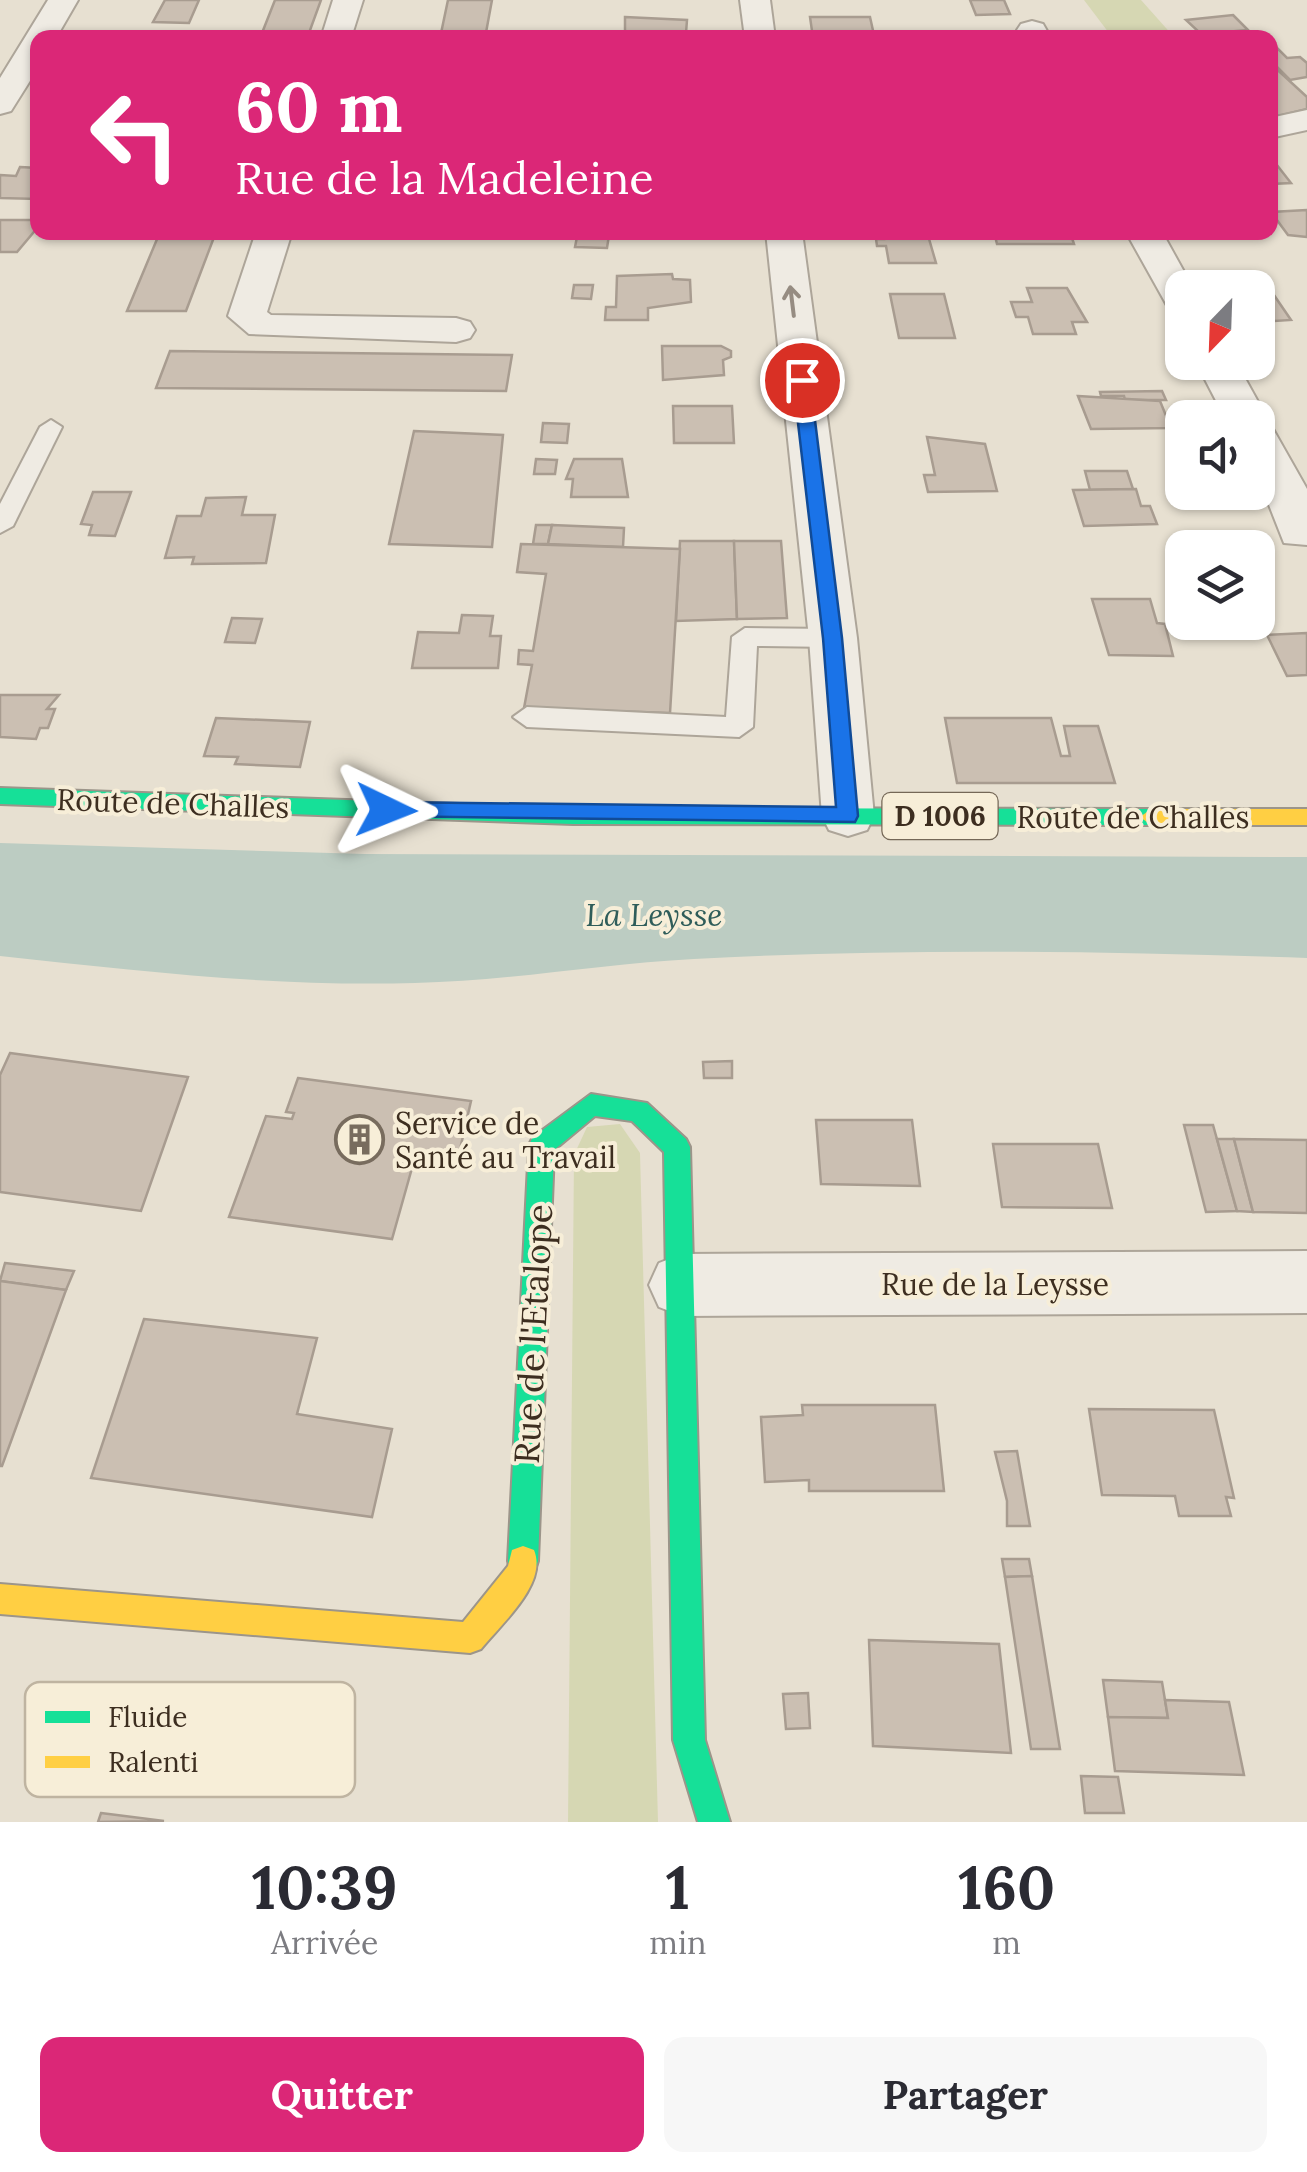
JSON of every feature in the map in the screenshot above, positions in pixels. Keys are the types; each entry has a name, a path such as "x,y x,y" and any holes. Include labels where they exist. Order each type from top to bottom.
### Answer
{"street":[{"path":"45,30 63,0"},
{"path":"339,30 348,0"},
{"path":"756,0 759,30"},
{"path":"0,104 30,55"},
{"path":"1278,126 1307,120"},
{"path":"271,240 247,316 264,326 456,330"},
{"path":"785,240 832,638 848,816"},
{"path":"1148,240 1165,270"},
{"path":"1275,470 1293,503 1300,533"},
{"name":"Route de Challes","path":"0,796 573,816 1307,817"},
{"name":"Rue de l'Etalope","path":"0,1599 470,1638 522,1572 542,1144 591,1105 638,1111 678,1147 689,1740 714,1822"},
{"name":"Rue de la Leysse","path":"682,1285 1307,1282"}],"lane":[{"path":"1,526 9,495 51,427"},
{"path":"527,717 739,727 744,637 832,638"}],"green space":[{"path":"1084,0 1141,0 1168,30 1107,30"},
{"path":"620,1124 640,1153 658,1822 568,1822 574,1155 587,1127"}],"water":[{"name":"La Leysse","path":"0,843 365,854 1307,857 1307,958 1077,952 848,953 659,961 485,979 363,984 155,972 0,956"}],"building":[{"path":"165,0 199,0 189,23 153,22"},
{"path":"275,0 321,0 310,30 263,30"},
{"path":"448,0 492,0 486,30 442,30"},
{"path":"970,0 1004,0 1010,14 976,15"},
{"path":"1233,15 1248,30 1197,30 1186,20"},
{"path":"625,17 687,20 686,30 625,30"},
{"path":"810,17 870,17 873,30 812,30"},
{"path":"1278,49 1287,58 1300,57 1307,63 1307,77 1290,80 1278,68"},
{"path":"1278,70 1307,97 1307,109 1278,116"},
{"path":"1278,166 1291,183 1278,184"},
{"path":"20,167 30,168 30,199 0,198 0,175 16,176"},
{"path":"1307,210 1307,237 1288,235 1278,221 1278,212"},
{"path":"0,220 30,220 30,237 17,252 0,252"},
{"path":"157,240 213,240 186,311 127,311"},
{"path":"576,240 608,240 607,248 575,247"},
{"path":"876,240 929,240 936,263 889,263 886,246 877,246"},
{"path":"996,240 1073,240 1074,244 997,244"},
{"path":"672,274 673,279 690,280 691,302 648,308 648,320 605,320 606,307 616,307 617,276"},
{"path":"574,285 593,285 591,299 572,298"},
{"path":"1027,288 1067,288 1087,322 1072,322 1076,334 1033,334 1028,317 1016,317 1011,302 1032,302"},
{"path":"890,294 944,294 955,338 899,338"},
{"path":"1275,297 1291,320 1275,321"},
{"path":"662,346 721,346 731,351 731,357 723,360 724,375 663,380"},
{"path":"170,351 512,355 506,391 156,388"},
{"path":"1162,391 1166,400 1125,400 1124,396 1101,396 1100,392"},
{"path":"1078,396 1160,401 1165,413 1165,428 1091,429"},
{"path":"673,406 732,406 734,443 674,443"},
{"path":"543,423 569,424 567,443 541,442"},
{"path":"414,431 503,435 492,547 389,544"},
{"path":"927,437 985,444 997,491 928,492 924,475 935,475"},
{"path":"536,459 557,460 555,474 534,474"},
{"path":"574,459 622,459 628,497 571,497 573,479 566,479"},
{"path":"1085,471 1127,471 1133,489 1090,490"},
{"path":"1136,489 1141,506 1150,506 1157,524 1084,526 1073,490"},
{"path":"93,492 131,492 115,536 89,535 92,525 81,524"},
{"path":"246,497 242,515 275,515 266,563 192,564 194,557 165,558 177,516 201,516 206,498"},
{"path":"536,525 552,525 548,544 533,544"},
{"path":"552,525 624,528 623,547 548,544"},
{"path":"680,541 734,541 737,619 676,621"},
{"path":"734,541 781,541 787,618 737,619"},
{"path":"521,544 680,549 670,713 524,708 532,665 518,664 519,650 533,651 546,574 517,572"},
{"path":"1092,599 1150,599 1157,623 1165,624 1165,640 1169,640 1173,656 1109,655"},
{"path":"462,615 493,616 490,636 501,636 498,668 412,668 418,632 459,633"},
{"path":"232,618 262,619 255,643 225,642"},
{"path":"1307,633 1307,675 1287,676 1269,640 1275,640 1275,635"},
{"path":"0,695 59,695 47,709 55,709 48,728 40,728 36,739 0,737"},
{"path":"216,718 310,722 300,767 235,764 238,757 204,756"},
{"path":"945,718 1051,718 1061,756 1070,756 1064,726 1098,726 1115,783 957,783"},
{"path":"10,1053 188,1077 141,1211 0,1192 0,1075"},
{"path":"732,1061 732,1078 704,1078 703,1062"},
{"name":"Service de Santé au Travail","path":"298,1078 471,1101 456,1167 414,1161 392,1239 229,1217 266,1116 292,1119 294,1113 286,1112"},
{"path":"816,1120 912,1120 920,1186 821,1184"},
{"path":"1184,1125 1213,1125 1237,1211 1206,1212"},
{"path":"1217,1139 1234,1139 1253,1212 1237,1211"},
{"path":"1234,1139 1307,1140 1307,1213 1253,1212"},
{"path":"993,1144 1098,1144 1112,1208 1002,1207"},
{"path":"5,1263 74,1271 66,1290 0,1281"},
{"path":"0,1281 66,1290 2,1466 0,1466"},
{"path":"144,1319 317,1338 297,1414 392,1429 372,1517 91,1478"},
{"path":"802,1405 935,1405 944,1491 809,1491 809,1480 765,1482 761,1417 803,1415"},
{"path":"1089,1409 1214,1410 1234,1498 1226,1497 1231,1516 1179,1516 1175,1496 1102,1495"},
{"path":"1017,1451 1030,1526 1007,1526 1007,1501 995,1452"},
{"path":"1002,1559 1029,1559 1032,1576 1005,1577"},
{"path":"1032,1576 1060,1749 1031,1749 1005,1577"},
{"path":"869,1640 999,1644 1011,1753 873,1746"},
{"path":"1103,1680 1162,1682 1168,1718 1108,1717"},
{"path":"808,1693 810,1728 786,1729 783,1694"},
{"path":"1165,1700 1229,1702 1244,1775 1115,1771 1108,1717 1168,1718"},
{"path":"1081,1776 1118,1777 1124,1813 1085,1813"},
{"path":"101,1813 164,1821 98,1822"}],"traffic: fast":[{"path":"0,796 573,816 1151,817"},
{"path":"523,1561 542,1145 591,1105 638,1111 677,1147 689,1740 714,1822"}],"traffic: slow":[{"path":"1151,817 1307,817"},
{"path":"0,1599 470,1638 522,1572 523,1561"}],"place":[{"name":"Service de Santé au Travail","path":"360,1140"}],"route":[{"path":"386,810 573,816 848,816 802,380"}]}
